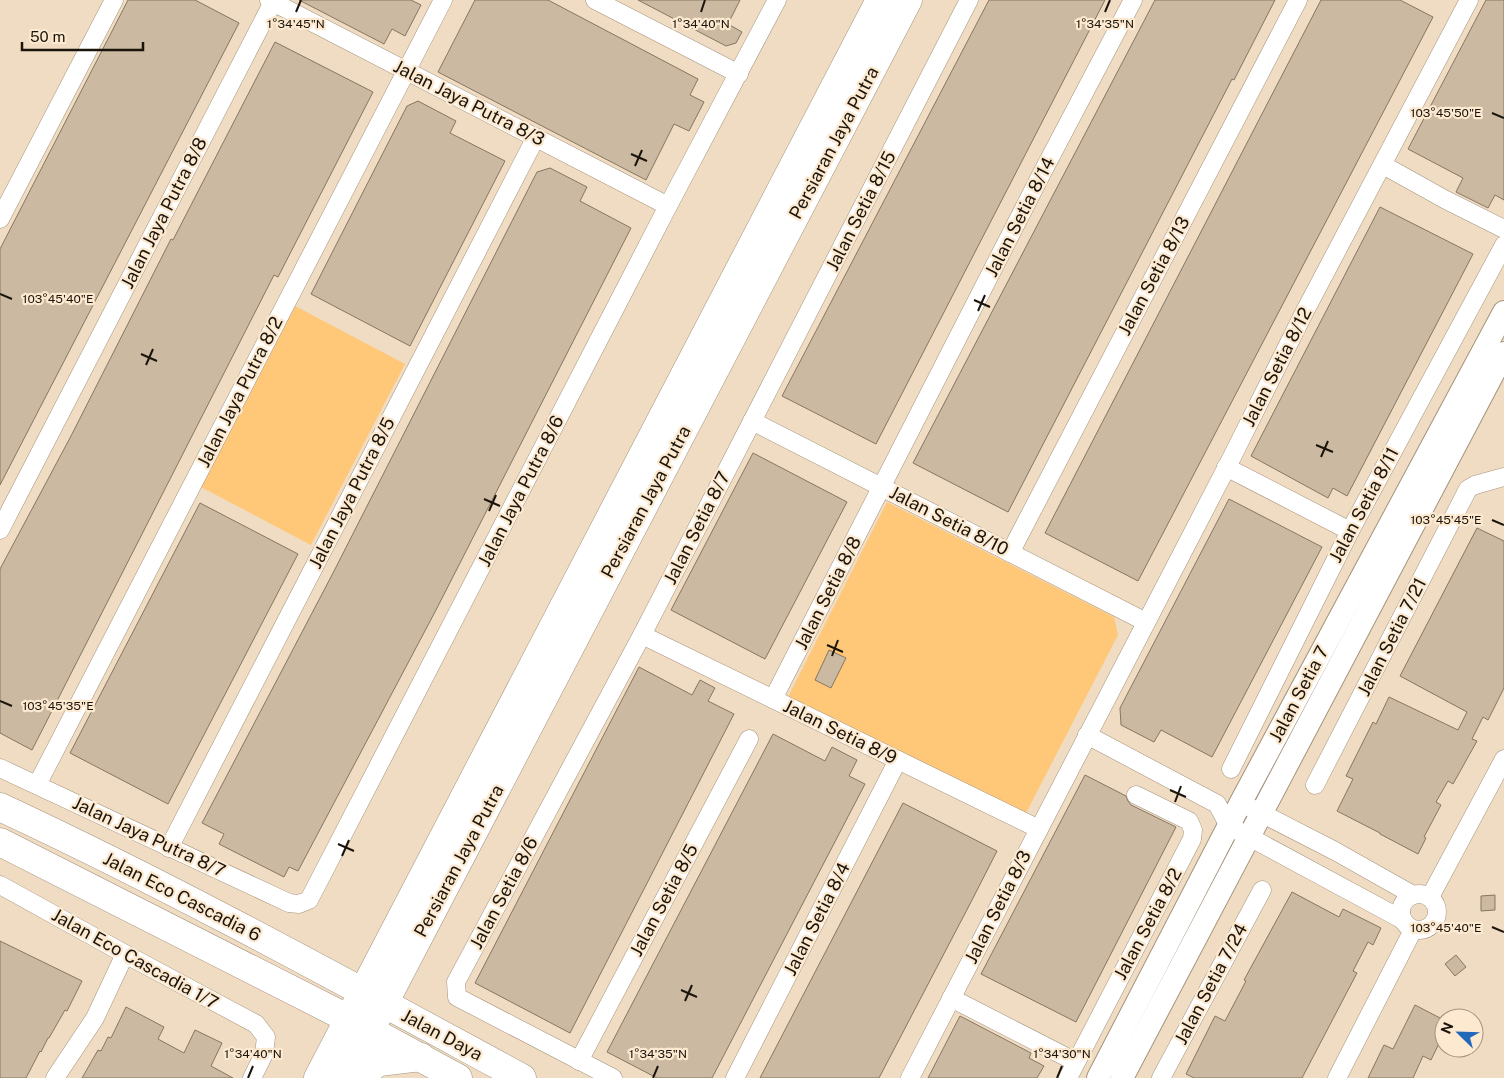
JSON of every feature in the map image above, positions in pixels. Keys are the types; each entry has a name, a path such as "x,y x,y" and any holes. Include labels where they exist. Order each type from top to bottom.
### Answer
{"main road":[{"name":"Persiaran Jaya Putra","path":"330,1072 374,998 880,0"},
{"name":"Persiaran Jaya Putra","path":"404,939 908,0"},
{"name":"Jalan Eco Cascadia 6","path":"0,807 85,847 374,998"},
{"name":"Jalan Eco Cascadia 6","path":"0,842 360,1024"},
{"path":"312,965 352,968 404,939 410,999 414,1010 433,1030"},
{"path":"300,994 322,1018 328,1034 330,1072"},
{"name":"Jalan Daya","path":"374,998 522,1078"},
{"name":"Jalan Daya","path":"360,1024 458,1078"},
{"path":"356,1078 379,1062 421,1058"}],"street":[{"path":"0,219 114,0"},
{"name":"Jalan Jaya Putra 8/2","path":"38,785 443,0"},
{"path":"595,0 739,74"},
{"name":"Jalan Jaya Putra 8/6","path":"300,904 309,900 314,891 668,206 777,0"},
{"name":"Jalan Setia 8/15","path":"752,421 969,0"},
{"name":"Jalan Setia 8/14","path":"882,487 1132,0"},
{"name":"Jalan Setia 8/13","path":"1010,553 1298,0"},
{"name":"Jalan Setia 8/12","path":"1087,735 1469,0"},
{"name":"Jalan Jaya Putra 8/3","path":"271,1 668,206"},
{"name":"Jalan Jaya Putra 8/8","path":"0,530 271,1"},
{"name":"Jalan Jaya Putra 8/5","path":"169,848 536,137"},
{"path":"1383,165 1504,229"},
{"name":"Jalan Setia 8/11","path":"1231,769 1350,531 1504,245"},
{"name":"Jalan Setia 7","path":"1098,1078 1241,802 1504,312"},
{"name":"Jalan Setia 7","path":"1122,1078 1504,353"},
{"name":"Jalan Setia 8/10","path":"752,421 1146,622"},
{"name":"Jalan Setia 8/7","path":"642,635 752,421"},
{"path":"1226,467 1350,531"},
{"name":"Jalan Setia 7/21","path":"1315,785 1468,489 1475,485 1504,477"},
{"name":"Jalan Setia 8/8","path":"774,699 882,487"},
{"name":"Jalan Setia 8/9","path":"642,635 1039,829"},
{"name":"Jalan Setia 8/6","path":"613,1078 458,998 456,982 642,635"},
{"path":"1087,735 1217,804 1241,802 1422,896 1437,907 1436,918 1430,927 1424,930 1408,925 1229,826 1217,804"},
{"name":"Jalan Setia 8/3","path":"910,1078 1087,735"},
{"name":"Jalan Setia 8/5","path":"579,1061 748,739"},
{"path":"1338,1078 1408,925 1401,908 1404,902 1422,896 1504,759"},
{"name":"Jalan Setia 8/4","path":"735,1078 898,760"},
{"name":"Jalan Jaya Putra 8/7","path":"0,768 289,903 300,904"},
{"name":"Jalan Setia 8/2","path":"1068,1078 1192,839 1193,830 1189,821 1136,795"},
{"path":"1291,859 1302,834"},
{"name":"Jalan Eco Cascadia 1/7","path":"0,885 256,1024 266,1037 264,1054 252,1078"},
{"name":"Jalan Setia 7/24","path":"1161,1078 1262,890"},
{"path":"55,1078 95,1018 125,954"},
{"path":"951,998 1076,1062"}],"shaded area":[{"path":"295,306 405,364 311,545 201,487"},
{"path":"887,502 1114,617 1118,635 1025,815 787,699"}],"building":[{"path":"128,0 195,0 239,23 0,485 0,249"},
{"path":"299,0 411,0 421,5 405,36 392,29 384,44"},
{"path":"475,0 548,0 698,79 690,95 704,102 689,131 674,124 646,180 438,72"},
{"path":"638,0 740,0 728,24 742,32 736,43 726,46"},
{"path":"989,0 1105,0 876,444 782,396"},
{"path":"1155,0 1275,0 1234,80 1232,79 1008,512 913,463"},
{"path":"1321,0 1400,0 1433,17 1138,581 1045,533"},
{"path":"1486,0 1504,0 1504,200 1495,195 1488,208 1456,192 1463,178 1408,149"},
{"path":"275,42 373,92 278,277 274,275 32,750 0,733 0,569"},
{"path":"418,101 456,121 450,133 505,161 410,346 311,294 407,106"},
{"path":"550,168 587,187 580,201 631,228 436,610 298,871 289,867 284,877 219,844 224,834 202,823 333,573 537,172"},
{"path":"1380,207 1473,254 1347,496 1333,488 1328,498 1251,456"},
{"path":"753,453 847,502 765,659 671,610"},
{"path":"1229,499 1322,547 1212,757 1161,730 1154,742 1121,725 1120,708"},
{"path":"200,503 298,554 168,804 70,753"},
{"path":"1477,528 1504,541 1504,688 1488,720 1483,717 1472,739 1477,741 1453,784 1448,781 1436,802 1441,805 1424,837 1426,838 1418,854 1337,811 1353,779 1346,776 1373,722 1376,724 1389,697 1458,730 1467,712 1400,676"},
{"path":"829,650 846,658 831,688 815,680"},
{"path":"639,667 692,695 700,680 715,688 708,701 734,714 570,1033 475,983"},
{"path":"773,734 825,761 832,747 857,760 849,776 865,784 712,1078 657,1078 607,1052"},
{"path":"1085,775 1126,796 1131,805 1176,827 1076,1022 981,974"},
{"path":"903,803 997,851 971,902 879,1078 760,1078"},
{"path":"1292,892 1339,917 1343,909 1381,928 1373,945 1368,942 1353,971 1357,973 1302,1078 1194,1078 1186,1074 1215,1016 1225,1021 1246,981 1244,980"},
{"path":"1495,895 1495,910 1481,911 1481,896"},
{"path":"0,941 82,981 67,1011 65,1010 26,1078 0,1078"},
{"path":"1456,955 1466,967 1455,976 1445,964"},
{"path":"1415,1005 1434,1015 1434,1054 1431,1060 1423,1056 1413,1078 1368,1078 1384,1045 1393,1049"},
{"path":"126,1007 164,1027 158,1039 184,1053 195,1030 222,1043 211,1066 233,1078 82,1078 98,1050 101,1051 108,1037 111,1038"},
{"path":"960,1016 1031,1053 1029,1058 1044,1066 1037,1078 928,1078"}]}
